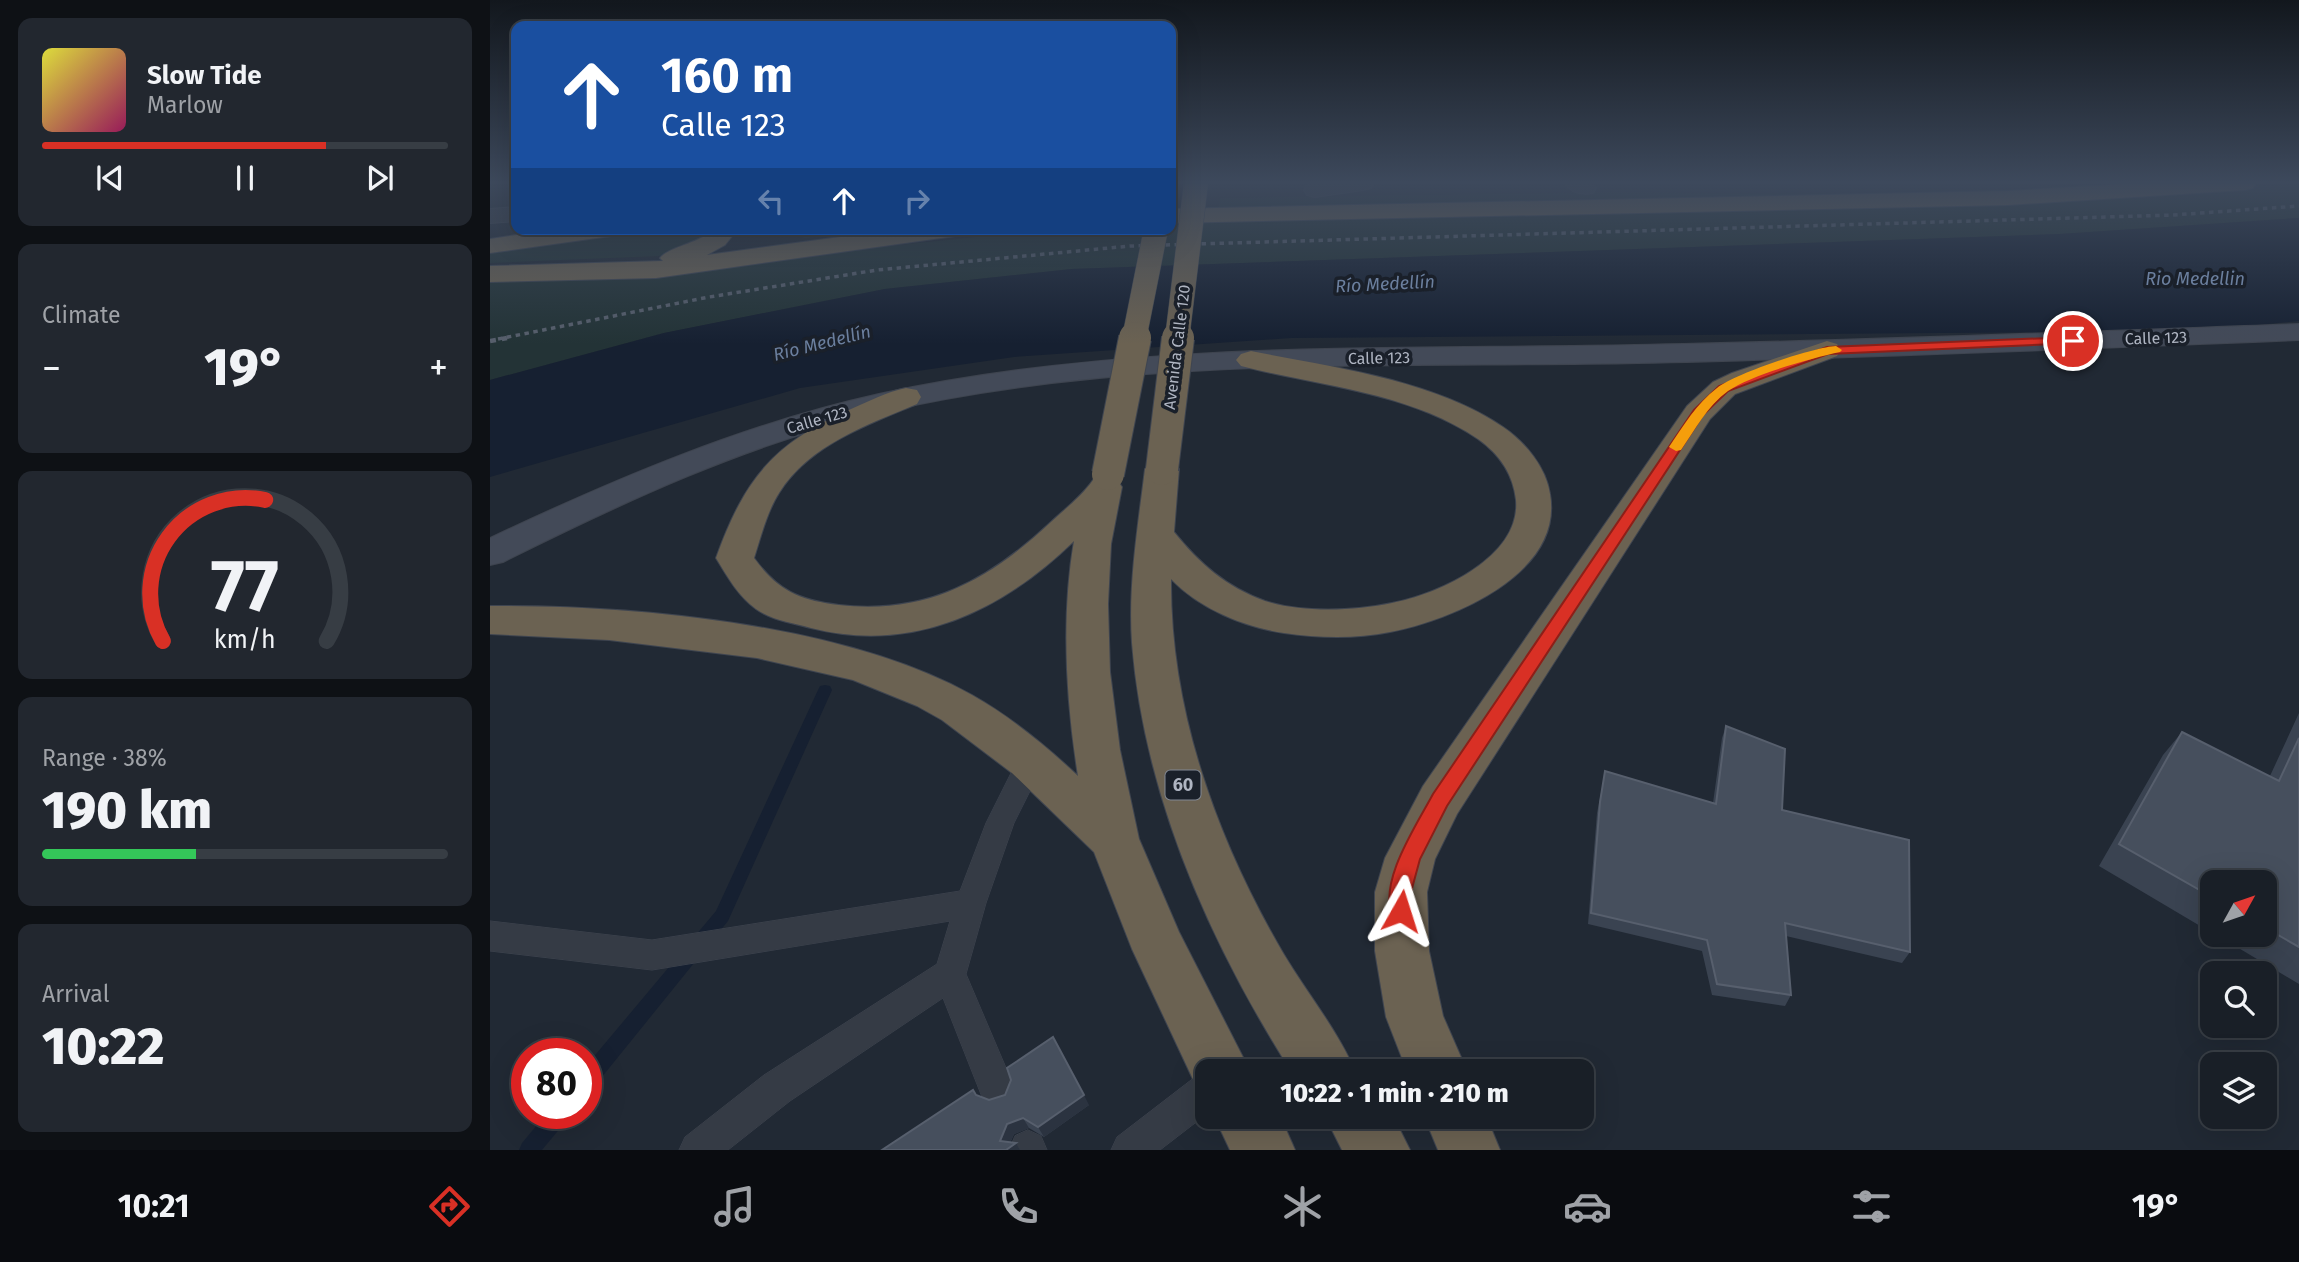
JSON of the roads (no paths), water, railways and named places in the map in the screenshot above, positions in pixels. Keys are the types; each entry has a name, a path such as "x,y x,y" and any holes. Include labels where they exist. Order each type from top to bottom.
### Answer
{"highway":[{"path":"490,246 556,237"},
{"path":"490,274 658,261 698,251 719,237"},
{"path":"769,237 778,243 795,246 849,243"},
{"path":"490,274 656,270 897,237"},
{"path":"1154,237 1092,544 1088,604 1089,672 1097,750 1114,839 1159,949 1214,1059"},
{"name":"Avenida Calle 120","path":"1155,533 1196,237"},
{"path":"1432,1059 1415,1017 1402,951 1401,892 1410,858 1440,800 1698,412 1724,388 1827,350"},
{"path":"1155,533 1191,577 1230,601 1268,616 1325,622 1390,618 1435,604 1475,587 1503,567 1532,526 1535,504 1530,476 1514,454 1486,430 1455,413 1393,393 1251,360"},
{"path":"906,397 837,426 810,441 777,470 761,492 745,523 735,558 751,583 775,603 815,616 851,621 894,622 977,597 1012,575 1038,554 1106,482"},
{"name":"60","path":"1155,533 1151,584 1153,642 1162,706 1180,777 1208,855 1248,942 1317,1059"},
{"path":"490,620 549,619 711,635 831,658 932,694 1001,736 1114,839"},
{"path":"1252,1129 1264,1150"},
{"path":"1365,1129 1379,1150"},
{"path":"1460,1129 1469,1150"}],"main road":[{"name":"Calle 123","path":"490,553 624,492 751,440 906,397 1006,380 1156,365 1251,360 1827,350 2299,332"}],"lane":[{"path":"997,1089 950,974 971,903 1000,823 1031,761"},
{"path":"490,936 652,955 971,903"},
{"path":"698,1150 778,1088 950,974"},
{"path":"1130,1150 1195,1100"}],"water":[{"name":"Rio Medellin","path":"1985,237 2299,237 2299,321 2197,331 1291,338 1014,357 800,388 490,477 490,380 664,333 885,289 1072,269"}],"waterway":[{"path":"602,1062 722,916 825,690"},
{"path":"529,1150 547,1129"}],"railway":[{"path":"498,339 709,297 877,270 1130,246 1444,237"},
{"path":"490,341 507,338"}],"water label":[{"name":"Río Medellín","path":"1385,284"},
{"name":"Río Medellín","path":"822,343"}]}
